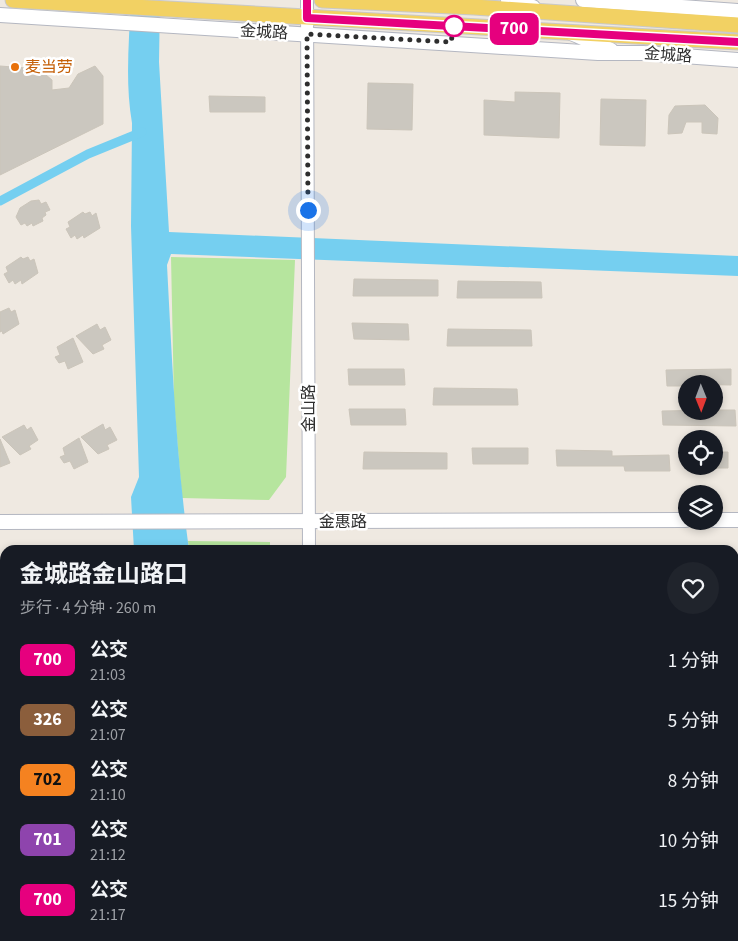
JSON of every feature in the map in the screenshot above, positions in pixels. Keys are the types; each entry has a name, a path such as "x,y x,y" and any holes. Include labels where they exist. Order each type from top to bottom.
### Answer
{"main road":[{"name":"金城路","path":"13,0 738,42"},
{"name":"金城路","path":"322,0 738,25"},
{"path":"508,0 550,13"},
{"path":"583,0 738,11"},
{"path":"84,5 126,23"},
{"name":"金城路","path":"0,15 738,60"},
{"path":"566,31 617,53"},
{"name":"金惠路","path":"0,522 678,520"},
{"path":"723,520 738,520"}],"street":[{"path":"307,0 307,34"},
{"name":"金山路","path":"307,34 309,545"}],"green space":[{"path":"171,257 295,260 286,477 269,500 182,498 174,402"},
{"path":"188,541 270,542 270,545 188,545"}],"water":[{"path":"131,0 160,0 159,62 169,232 738,256 738,276 171,254 167,265 173,372 181,479 188,545 134,545 131,497 139,477 131,226 132,123 128,77"}],"building":[{"path":"0,66 39,69 52,80 52,90 69,88 78,74 95,66 103,76 103,124 0,175"},
{"path":"368,83 413,84 412,130 367,129"},
{"path":"515,92 560,93 559,138 484,135 484,100 515,102"},
{"path":"209,96 265,97 265,112 210,112"},
{"path":"601,99 646,100 645,146 600,145"},
{"path":"705,105 718,118 717,134 702,133 702,122 686,122 682,133 668,134 669,115 675,106"},
{"path":"39,200 41,204 46,202 50,210 45,212 46,215 42,218 43,221 33,226 32,223 27,226 25,223 21,225 16,217 20,208 31,201"},
{"path":"83,212 85,214 90,212 92,216 96,213 100,228 84,238 83,235 77,239 75,235 71,238 66,229 70,227 68,222"},
{"path":"21,257 23,259 28,257 30,261 34,259 38,273 22,284 21,280 15,284 13,280 9,283 4,274 8,272 6,267"},
{"path":"354,279 438,280 438,296 353,296"},
{"path":"458,281 541,282 542,298 457,298"},
{"path":"9,308 11,312 15,310 19,324 3,334 2,331 0,332 0,312"},
{"path":"352,323 408,324 409,340 354,339"},
{"path":"97,324 100,330 105,327 111,340 102,345 104,349 93,354 76,336"},
{"path":"448,329 531,330 532,346 447,346"},
{"path":"73,338 83,362 68,369 65,361 59,363 55,357 60,355 57,347"},
{"path":"348,369 404,369 405,385 349,385"},
{"path":"731,369 731,385 723,385 723,375 678,375 678,386 667,386 666,370"},
{"path":"434,388 517,389 518,405 433,405"},
{"path":"349,409 405,409 406,425 351,425"},
{"path":"723,410 735,410 736,426 663,425 662,411 678,411 678,420 723,420"},
{"path":"103,424 105,430 110,427 117,440 107,445 109,449 98,454 81,437"},
{"path":"24,425 27,430 31,427 38,440 29,446 31,449 20,455 2,437"},
{"path":"79,438 88,462 74,469 70,461 64,463 60,457 65,455 63,448"},
{"path":"0,439 10,463 0,467"},
{"path":"472,448 528,448 528,464 473,464"},
{"path":"556,450 612,451 612,456 669,455 670,471 625,471 624,466 557,466"},
{"path":"364,452 447,453 447,469 363,469"},
{"path":"723,452 728,452 728,468 723,468"}],"waterway":[{"path":"0,201 88,154 142,132"}],"bus line":[{"name":"700","path":"307,0 307,18 624,34 738,42"}],"place":[{"name":"麦当劳","path":"15,67"}],"route":[{"path":"308,210 307,34 451,42 454,26"}]}
